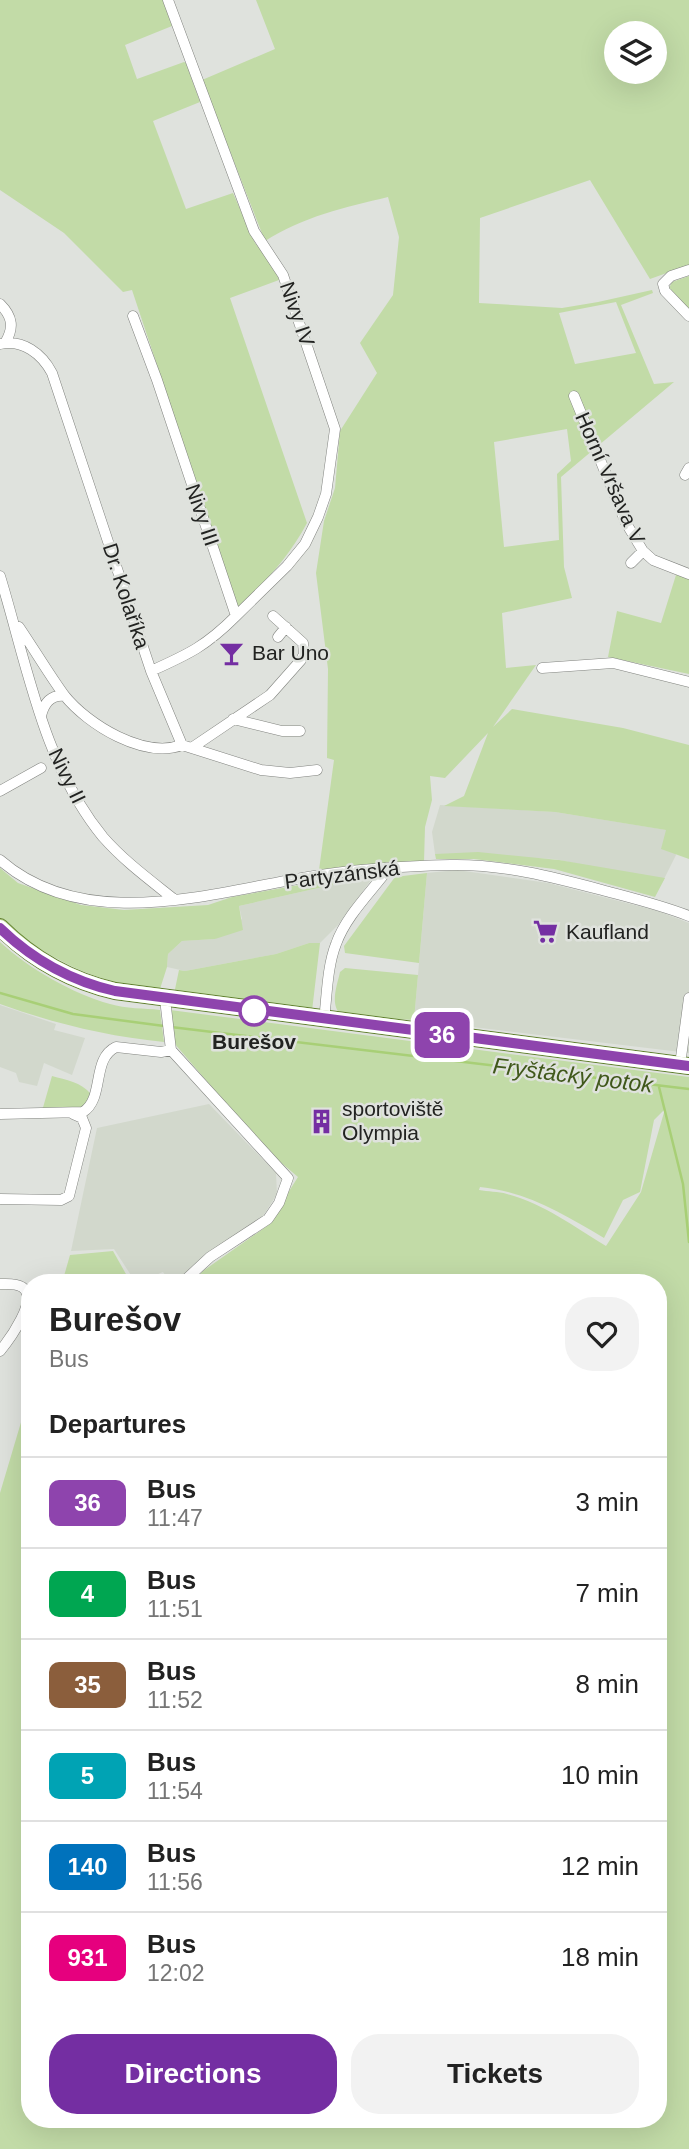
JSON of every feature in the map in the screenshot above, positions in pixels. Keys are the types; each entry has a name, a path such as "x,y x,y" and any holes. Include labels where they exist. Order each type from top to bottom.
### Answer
{"main road":[{"path":"0,928 44,962 88,984 165,1005 324,1020 685,1065"}],"street":[{"name":"Nivy IV","path":"168,0 254,231 283,275 335,429 326,494 305,544 287,566 236,616"},
{"path":"689,270 671,276 663,284 667,294 689,316"},
{"path":"0,304 12,323 11,334 2,344"},
{"name":"Nivy III","path":"133,316 236,616"},
{"name":"Dr. Kolaříka","path":"2,344 19,345 38,354 52,373 151,671 187,746"},
{"name":"Horní Vršava V","path":"574,396 626,523 643,551 653,560 689,573"},
{"path":"631,563 643,551"},
{"name":"Nivy II","path":"0,576 41,717 63,773 86,814 104,838 128,862 175,900"},
{"path":"187,746 270,695 301,660 304,654 303,642 273,615"},
{"path":"151,671 195,651 214,638 236,616"},
{"name":"Nivy II","path":"13,618 65,696 80,711 127,741 161,750 187,746"},
{"path":"278,638 286,627"},
{"path":"542,668 613,663 689,682"},
{"path":"41,717 49,700 58,695 65,696"},
{"path":"233,719 282,731 300,731"},
{"path":"187,746 268,771 290,773 317,770"},
{"path":"0,791 41,768"},
{"name":"Partyzánská","path":"0,860 42,887 85,899 128,904 175,900 311,876 389,868 482,865 535,873 644,901 689,916"},
{"path":"324,1020 337,941 389,868"},
{"path":"685,1065 689,998"},
{"path":"165,1005 170,1045 288,1178 279,1203 268,1219 210,1257 192,1274"},
{"path":"0,1114 83,1112 90,1108 105,1057 110,1050 116,1047 160,1052 170,1045"},
{"path":"0,1199 61,1200 69,1196 86,1128 82,1118 73,1114"},
{"path":"0,1284 21,1286"},
{"path":"0,1351 14,1334 21,1318"}],"shaded area":[{"path":"440,805 555,812 667,830 676,855 663,881 554,859 435,854 432,832"},
{"path":"457,870 548,883 658,911 689,923 689,1053 414,1020 427,873"},
{"path":"371,880 338,925 320,943 309,943 276,954 185,971 167,967 168,954 182,941 215,939 242,919 239,906 345,882"},
{"path":"0,1005 56,1024 54,1030 85,1038 72,1075 44,1063 37,1086 19,1082 16,1073 0,1067"},
{"path":"209,1104 276,1173 277,1194 263,1216 231,1238 190,1274 130,1274 114,1249 71,1251 97,1128"}],"green space":[{"path":"0,0 163,0 172,26 125,45 137,79 186,63 200,102 153,121 186,209 233,193 255,243 275,268 279,280 230,298 307,523 276,568 238,608 132,290 123,292 64,233 0,190"},
{"path":"256,0 689,0 689,265 650,279 590,180 480,218 479,303 562,308 652,290 653,293 621,305 654,384 674,382 561,477 564,567 572,598 502,613 506,668 536,665 493,727 512,709 623,728 689,745 689,859 661,849 666,830 555,812 444,806 464,796 488,733 445,778 430,776 432,800 425,827 424,862 319,870 334,760 327,758 328,669 316,573 324,521 335,488 340,431 377,373 360,343 393,295 399,237 388,197 309,219 265,241 202,80 275,49","holes":["616,302 636,353 575,364 559,313","567,429 571,461 557,474 559,540 504,547 494,442"]},
{"path":"689,276 689,310 669,288 672,282"},
{"path":"676,575 689,577 689,674 608,657 617,611 661,623"},
{"path":"478,852 559,860 665,878 655,897 554,869 474,859 436,859 435,854"},
{"path":"0,868 18,883 81,905 124,910 208,905 232,897 344,877 345,882 239,906 243,930 215,939 182,941 168,954 160,989 117,983 81,970 52,956 13,929 0,919"},
{"path":"427,873 419,963 345,953 344,946 395,877"},
{"path":"0,942 37,970 81,994 116,1006 160,1010 164,1042 81,1028 0,1004"},
{"path":"309,943 320,943 312,1011 174,994 179,970 276,954"},
{"path":"345,968 418,975 414,1020 342,1016 336,1006 335,995 340,972"},
{"path":"170,1010 689,1077 689,2149 0,2149 0,1493 21,1422 21,2128 667,2128 667,1274 200,1274 267,1226 298,1177 265,1149 174,1043","holes":["665,1109 641,1192 606,1246 558,1216 521,1198 479,1190 480,1187 530,1199 604,1238 623,1200 640,1192 654,1120"]},
{"path":"52,1076 73,1082 87,1090 91,1094 87,1106 77,1111 42,1111"},
{"path":"113,1251 126,1274 65,1274 70,1255"}],"waterway":[{"name":"Fryštácký potok","path":"0,993 73,1014 164,1026"},
{"name":"Fryštácký potok","path":"171,1027 689,1089"},
{"path":"659,1087 683,1184 689,1242"}],"bus line":[{"name":"36","path":"0,928 57,970 88,984 115,991 689,1066"}],"place":[{"name":"Bar Uno","path":"232,653"},
{"name":"Kaufland","path":"546,932"},
{"name":"Burešov","path":"254,1011"},
{"name":"sportoviště Olympia","path":"322,1121"}]}
